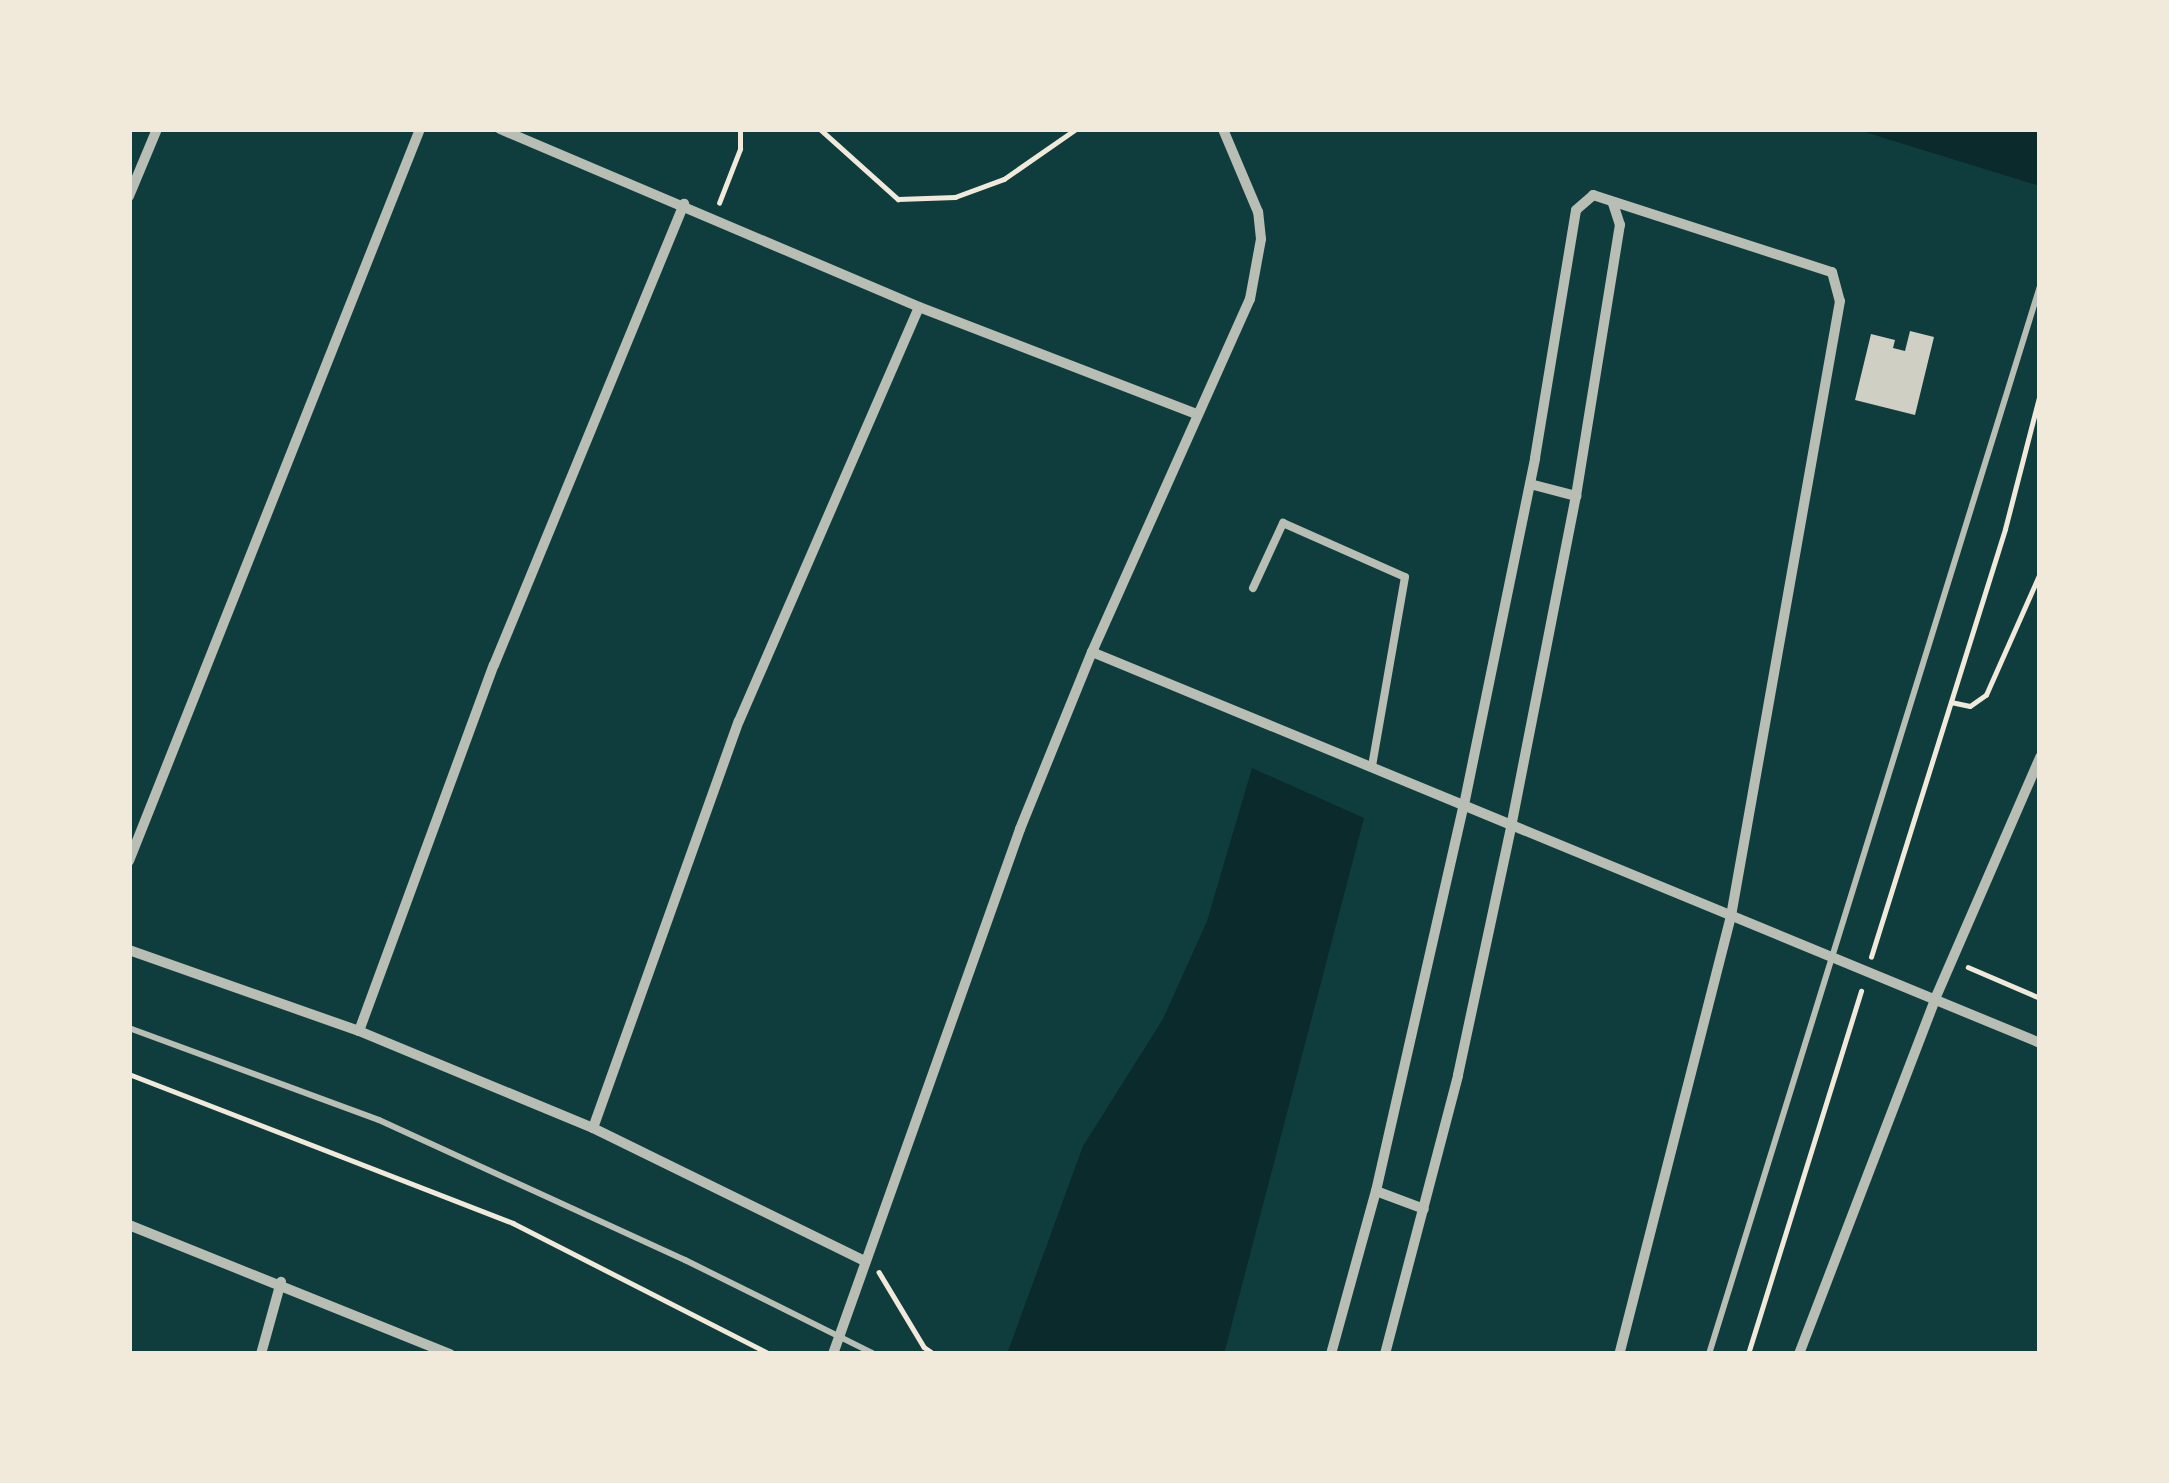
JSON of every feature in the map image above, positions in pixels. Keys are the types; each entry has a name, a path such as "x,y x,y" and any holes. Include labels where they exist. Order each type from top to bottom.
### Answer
{"street":[{"path":"129,196 157,129"},
{"path":"129,860 420,129"},
{"path":"500,129 919,307 1197,414"},
{"path":"832,1354 1020,829 1092,652 1250,299 1262,239 1253,191 1223,129"},
{"path":"1331,1354 1376,1192 1464,805 1531,484 1576,210 1593,195 1832,272 1840,301 1731,916 1619,1354"},
{"path":"1384,1354 1424,1209 1511,827 1576,496 1621,224 1613,203"},
{"path":"358,1031 494,665 684,204"},
{"path":"593,1129 739,721 919,307"},
{"path":"1531,484 1576,496"},
{"path":"1253,588 1283,523 1405,577 1372,767"},
{"path":"1092,652 2040,1043"},
{"path":"1799,1354 1935,999 2040,757"},
{"path":"129,950 358,1031 593,1129 865,1261"},
{"path":"1376,1192 1424,1209"},
{"path":"129,1225 281,1282 450,1354"},
{"path":"261,1354 281,1282"}],"lane":[{"path":"1709,1354 2040,286"},
{"path":"129,1028 380,1120 874,1354"}],"path":[{"path":"713,217 740,148 740,129"},
{"path":"820,129 898,199 955,197 988,185 1076,129"},
{"path":"1748,1354 1951,702 2040,394"},
{"path":"1951,702 1970,706 1986,695 2040,573"},
{"path":"1951,960 2040,998"},
{"path":"129,1074 513,1223 770,1354"},
{"path":"865,1261 881,1274 924,1347 934,1354"}],"water":[{"path":"1855,129 2040,129 2040,186"},
{"path":"1252,768 1364,818 1224,1354 1007,1354 1083,1146 1163,1019 1207,921"}],"building":[{"path":"1910,331 1934,337 1915,415 1855,400 1871,334 1895,340 1893,348 1905,351"}]}
